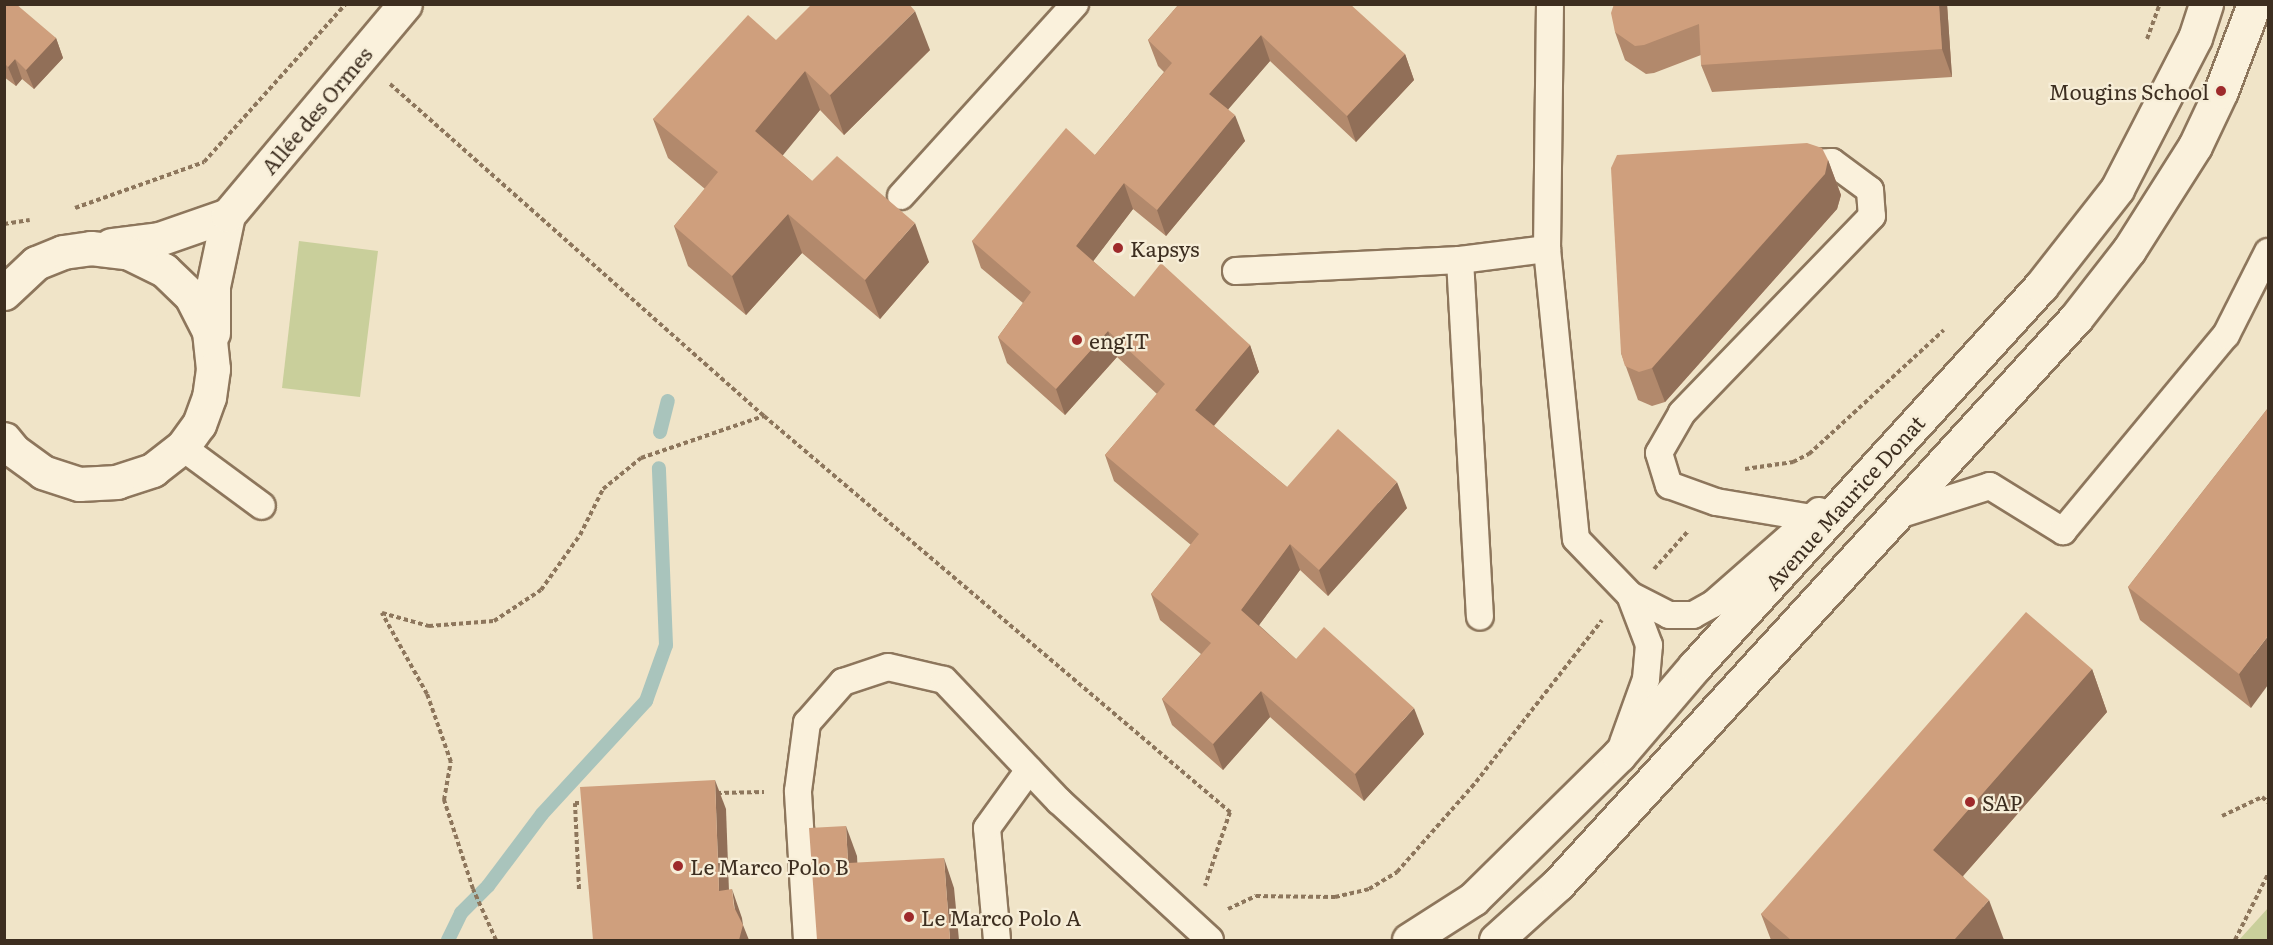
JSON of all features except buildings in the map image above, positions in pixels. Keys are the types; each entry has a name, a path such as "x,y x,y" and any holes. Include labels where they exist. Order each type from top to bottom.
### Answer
{"main road":[{"name":"Allée des Ormes","path":"213,369 213,286 228,215 405,4"},
{"name":"Avenue Maurice Donat","path":"1409,940 1473,899 1619,755 1695,666 2041,286 2117,189 2195,38 2206,4"},
{"path":"1496,940 1558,884 1898,516 2076,318 2129,250 2195,146 2222,91 2254,4"},
{"path":"8,276 63,252 159,239 228,215"},
{"path":"4,439 13,450 43,472 79,483 117,482 153,470 182,447 202,415 213,369 208,331 191,296 164,270 129,252 91,248"}],"lane":[{"path":"901,196 1075,4"},
{"path":"1550,4 1547,249 1576,539 1630,595 1669,615 1693,615 1713,604 1891,450"},
{"path":"1773,165 1832,162 1870,190 1872,216 1682,413 1659,453 1669,485 1716,502 1812,518"},
{"path":"1236,271 1460,260 1547,249"},
{"path":"1898,516 1990,486 2063,531 2226,335 2268,252"},
{"path":"1460,260 1480,616"},
{"path":"182,447 262,507"},
{"path":"1619,755 1646,679 1649,645 1630,595"},
{"path":"807,940 798,791 807,723 843,682 888,667 944,680 1029,770 1210,940"},
{"path":"997,940 987,828 1029,770"}],"path":[{"path":"72,209 204,162 346,4"},
{"path":"2143,49 2160,5"},
{"path":"360,58 764,416 1230,812 1201,895"},
{"path":"4,224 39,219"},
{"path":"1740,475 1747,467 1793,462 1809,454 1949,326"},
{"path":"496,940 473,889 444,800 451,762 427,694 382,614 429,626 494,621 541,590 580,535 603,489 641,458 764,416"},
{"path":"1652,572 1691,528"},
{"path":"1226,910 1256,896 1335,897 1369,889 1397,872 1476,782 1596,624 1612,614"},
{"path":"708,793 798,791"},
{"path":"2222,816 2262,797 2268,802"},
{"path":"579,889 575,803 586,802"},
{"path":"2235,940 2268,874"}],"green space":[{"path":"299,241 378,251 360,397 282,388"},
{"path":"2268,908 2268,940 2239,940"}],"waterway":[{"path":"660,432 668,401"},
{"path":"448,940 461,913 488,886 542,814 646,701 666,645 659,468"}],"place":[{"name":"Mougins School","path":"2221,91"},
{"name":"Kapsys","path":"1118,248"},
{"name":"engIT","path":"1077,340"},
{"name":"SAP","path":"1970,802"},
{"name":"Le Marco Polo B","path":"678,866"},
{"name":"Le Marco Polo A","path":"909,917"}]}
